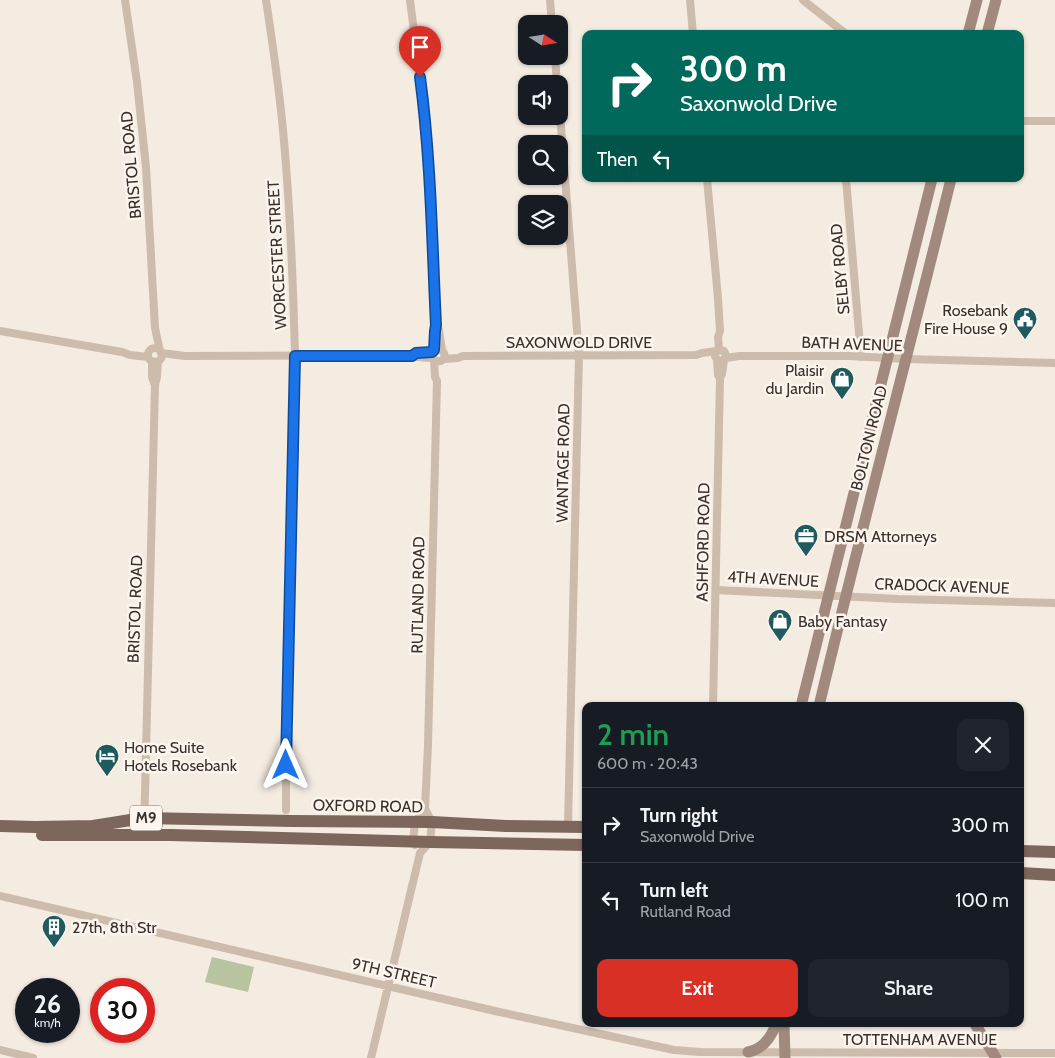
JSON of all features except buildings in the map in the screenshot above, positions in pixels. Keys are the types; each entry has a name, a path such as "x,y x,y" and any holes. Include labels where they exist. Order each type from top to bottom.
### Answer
{"main road":[{"path":"969,30 977,0"},
{"path":"989,30 996,0"},
{"name":"BOLTON ROAD","path":"803,702 931,182"},
{"name":"BOLTON ROAD","path":"820,702 950,182"},
{"name":"OXFORD ROAD","path":"0,826 93,826 144,818 286,817 506,826 582,827"},
{"name":"OXFORD ROAD","path":"0,834 65,836 144,834 582,845"},
{"path":"1024,851 1055,852"},
{"path":"1024,874 1055,875"},
{"path":"748,1052 753,1051 768,1041 775,1027"},
{"path":"784,1027 785,1055"},
{"path":"977,1027 994,1055"}],"street":[{"name":"BRISTOL ROAD","path":"125,0 137,82 146,167 155,355 152,377 154,385 144,834"},
{"name":"WORCESTER STREET","path":"266,0 286,157 295,356 286,731 286,817"},
{"name":"RUTLAND ROAD","path":"410,0 424,118 429,180 435,331 439,376 437,381 425,809"},
{"path":"550,0 551,15"},
{"path":"690,0 693,30"},
{"path":"803,0 841,30"},
{"path":"833,24 834,30"},
{"path":"1024,121 1055,121"},
{"name":"WANTAGE ROAD","path":"561,125 580,355 568,827"},
{"name":"ASHFORD ROAD","path":"707,182 720,331 718,337 721,355 718,375 720,378 713,702"},
{"name":"SELBY ROAD","path":"846,182 861,356"},
{"name":"SAXONWOLD DRIVE","path":"0,331 130,355 155,355 177,359 185,356 417,357 438,355 458,358 463,356 696,355 700,357 721,355"},
{"name":"BATH AVENUE","path":"721,355 732,358 739,356 861,356 1055,363"},
{"name":"4TH AVENUE","path":"716,590 829,595"},
{"name":"CRADOCK AVENUE","path":"829,595 898,599 1055,603"},
{"path":"371,1058 420,853 430,842 432,822 425,809 415,822 414,841 420,853"},
{"path":"278,837 286,817"},
{"path":"286,817 292,838"},
{"name":"9TH STREET","path":"0,896 495,1011 674,1050 785,1055"},
{"path":"0,1050 33,1058"},
{"name":"TOTTENHAM AVENUE","path":"785,1055 994,1055 1055,1053"}],"green space":[{"path":"212,957 254,967 248,992 205,982"}],"place":[{"name":"Rosebank Fire House 9","path":"1025,340"},
{"name":"Plaisir du Jardin","path":"842,400"},
{"name":"DRSM Attorneys","path":"806,557"},
{"name":"Baby Fantasy","path":"780,642"},
{"name":"Home Suite Hotels Rosebank","path":"107,777"},
{"name":"27th, 8th Str","path":"54,948"}],"route":[{"path":"286,765 295,356 412,356 416,353 432,352 434,350 436,325 429,180 420,77"}]}
